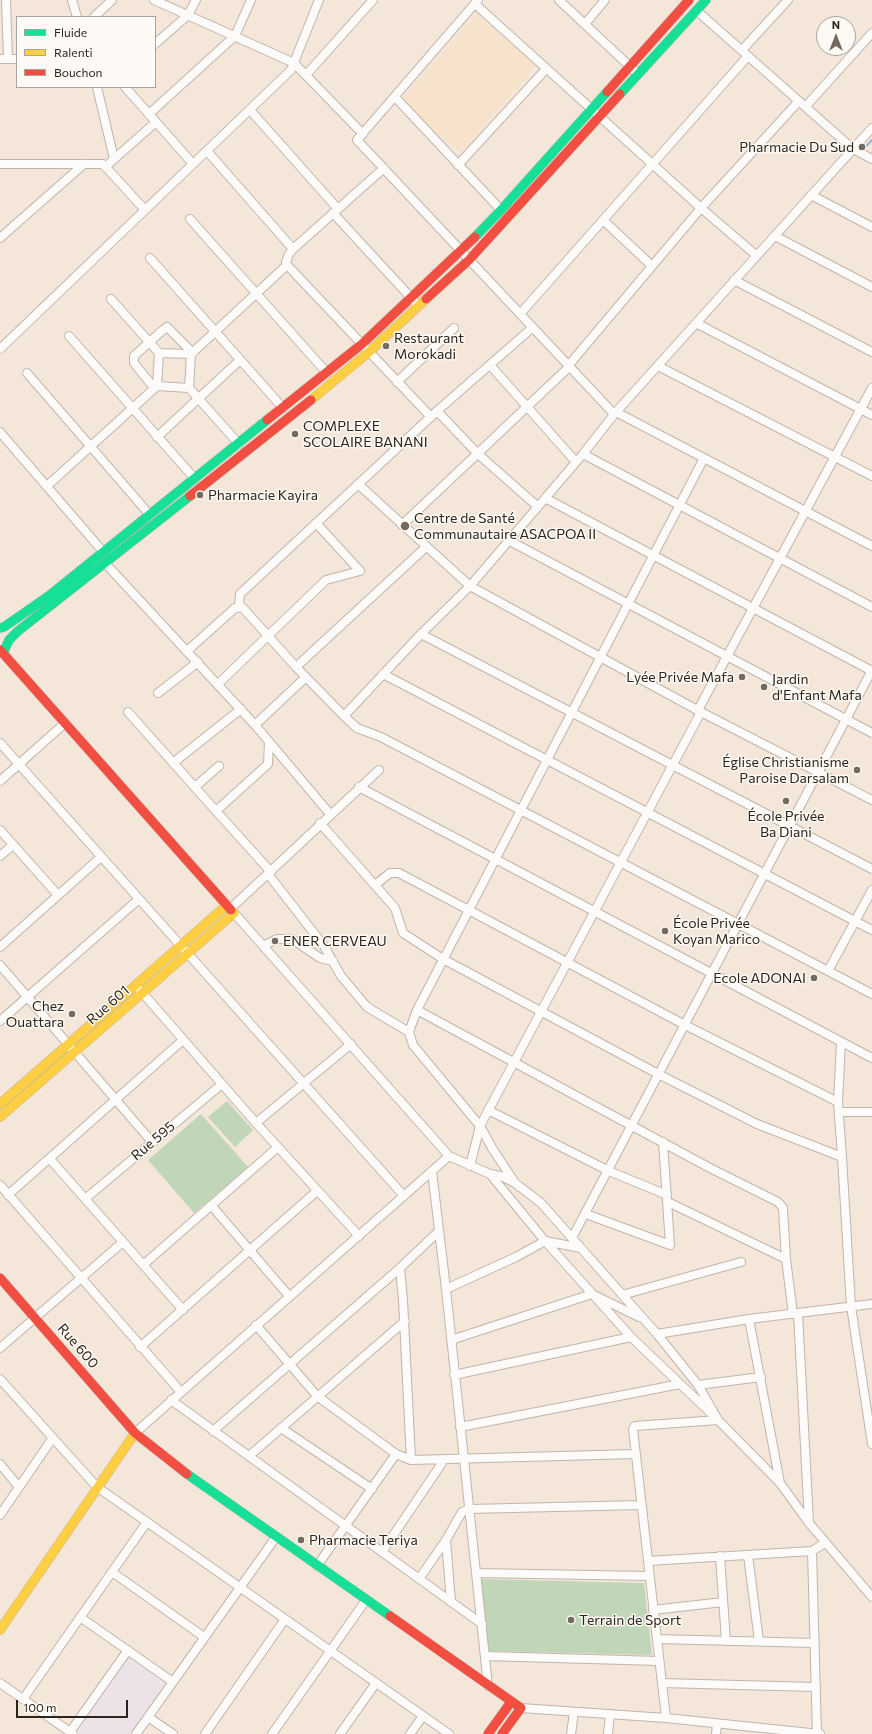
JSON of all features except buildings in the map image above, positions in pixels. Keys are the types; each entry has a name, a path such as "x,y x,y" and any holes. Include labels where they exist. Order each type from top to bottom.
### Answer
{"street":[{"path":"6,0 4,59 16,59"},
{"path":"72,0 77,16"},
{"path":"95,16 112,0"},
{"path":"154,0 294,63 363,134"},
{"path":"156,43 188,16 196,0"},
{"path":"149,114 235,36 251,0"},
{"path":"0,348 291,70 319,0"},
{"path":"306,75 373,0"},
{"path":"585,24 605,0"},
{"path":"0,628 50,595 327,374 362,344 461,251 501,210 689,0"},
{"path":"706,0 470,260 369,352 319,394 18,631 9,640 2,652 449,1156 470,1166 490,1174 501,1176 515,1183 541,1203 657,1334 698,1385 718,1420"},
{"path":"520,314 652,164 746,53 788,0"},
{"path":"757,256 700,208 592,108 546,69 477,2 357,140 532,328 615,413 872,546"},
{"path":"565,2 585,24 638,74"},
{"path":"696,10 853,149 872,160"},
{"path":"806,106 872,32"},
{"path":"458,165 546,69"},
{"path":"97,88 114,159"},
{"path":"126,88 193,164"},
{"path":"395,97 501,210"},
{"path":"402,525 569,367 700,208 799,101"},
{"path":"250,110 335,211 419,307"},
{"path":"105,167 156,122"},
{"path":"344,716 420,634 470,586 583,454 615,413 872,128"},
{"path":"207,151 293,249"},
{"path":"0,164 103,164 145,210"},
{"path":"0,238 84,164"},
{"path":"384,168 293,249 287,258 287,265 431,417"},
{"path":"812,195 872,227"},
{"path":"190,219 327,374"},
{"path":"603,220 651,266"},
{"path":"775,236 872,287"},
{"path":"150,258 283,408"},
{"path":"159,353 192,353 287,265"},
{"path":"734,280 872,352"},
{"path":"47,486 156,387 159,353 111,298"},
{"path":"696,323 872,415"},
{"path":"189,388 192,353 167,328 164,329 134,356 133,361 156,387 189,388 239,444"},
{"path":"397,382 454,328"},
{"path":"239,606 240,594 431,417 532,328"},
{"path":"69,336 195,479"},
{"path":"157,437 240,360"},
{"path":"490,365 576,462"},
{"path":"658,366 872,476"},
{"path":"27,373 150,515"},
{"path":"470,1166 480,1126 488,1110 648,813 728,656 872,388"},
{"path":"438,411 478,454 537,506"},
{"path":"0,432 99,547"},
{"path":"583,454 872,607"},
{"path":"515,1183 492,1148 480,1126 413,1045 409,1032 417,1010 443,959 704,458"},
{"path":"358,484 470,586 700,711 872,800"},
{"path":"545,498 872,670 609,1171 572,1238"},
{"path":"218,684 326,580 360,570 316,523"},
{"path":"508,540 872,733"},
{"path":"296,667 426,547"},
{"path":"105,563 256,725 330,814"},
{"path":"187,651 239,606"},
{"path":"239,606 244,608 296,667 357,728 382,736 872,994"},
{"path":"420,634 872,869"},
{"path":"158,693 198,662"},
{"path":"383,674 872,930"},
{"path":"256,725 306,677"},
{"path":"174,763 241,709"},
{"path":"128,712 269,873 324,946 341,976 367,1007 409,1032"},
{"path":"0,781 65,722"},
{"path":"216,812 268,764 268,741"},
{"path":"0,743 404,1196"},
{"path":"195,787 219,766"},
{"path":"230,909 320,823 379,770"},
{"path":"359,787 841,1043 872,1058"},
{"path":"320,823 395,908 403,933 443,959 757,1124 842,1157"},
{"path":"0,830 58,895"},
{"path":"0,856 13,844"},
{"path":"0,947 101,857"},
{"path":"375,885 390,873 399,873 685,1026 838,1102"},
{"path":"828,971 872,890"},
{"path":"0,1021 139,899"},
{"name":"Rue 601","path":"0,1104 181,946 230,909"},
{"name":"Rue 601","path":"0,1117 188,954 230,909"},
{"path":"263,946 278,939 292,939 320,958 333,961"},
{"path":"0,965 152,1142"},
{"path":"136,985 278,1148 358,1236"},
{"path":"417,1010 632,1126 778,1202 783,1208 786,1259 795,1314 810,1523"},
{"path":"8,1195 183,1040"},
{"path":"841,1043 838,1102 840,1112 851,1306 872,1442"},
{"path":"256,1123 351,1044"},
{"name":"Rue 595","path":"85,1199 222,1084"},
{"path":"488,1110 786,1259"},
{"path":"840,1112 872,1112"},
{"path":"586,1214 668,1245 670,1243 663,1142"},
{"path":"143,1265 278,1148"},
{"path":"0,1630 135,1433 449,1156"},
{"path":"50,1159 183,1310"},
{"path":"432,1171 488,1686"},
{"path":"490,1174 545,1241 631,1337 718,1420 780,1483 826,1543 872,1597"},
{"path":"0,1185 181,1392"},
{"path":"140,1346 183,1310 317,1191"},
{"path":"211,1205 289,1296"},
{"path":"213,1430 400,1268 439,1231"},
{"path":"446,1289 516,1257 545,1241 581,1248"},
{"path":"0,1348 123,1242"},
{"path":"622,1295 741,1262"},
{"path":"400,1268 412,1460"},
{"name":"Rue 600","path":"0,1278 135,1433 170,1462 521,1708"},
{"path":"451,1340 592,1294 643,1319"},
{"path":"657,1334 749,1319 872,1304"},
{"path":"749,1319 780,1483"},
{"path":"249,1456 404,1321"},
{"path":"256,1325 317,1396 396,1454 412,1460 635,1454"},
{"path":"454,1375 631,1337"},
{"path":"698,1385 761,1377"},
{"path":"0,1379 97,1488 449,1734"},
{"path":"460,1427 680,1384"},
{"path":"171,1400 482,1624"},
{"path":"666,1718 633,1429 635,1426 718,1420"},
{"path":"281,1428 372,1489"},
{"path":"0,1515 52,1439"},
{"path":"317,1566 396,1454"},
{"path":"382,1552 444,1460"},
{"path":"0,1464 19,1487"},
{"path":"419,1579 446,1540 462,1512 469,1509 641,1505"},
{"path":"23,1699 147,1522"},
{"path":"136,1734 276,1537"},
{"path":"446,1540 451,1602"},
{"path":"648,1560 812,1551 826,1543"},
{"path":"502,1734 521,1708 666,1718 763,1731 818,1734 812,1551"},
{"path":"748,1555 759,1641"},
{"path":"720,1556 726,1641"},
{"path":"112,1572 204,1637"},
{"path":"476,1573 649,1576"},
{"path":"272,1734 366,1600"},
{"path":"653,1610 723,1602"},
{"path":"80,1617 173,1682"},
{"path":"205,1734 285,1619"},
{"path":"657,1639 815,1643"},
{"path":"0,1683 72,1733 128,1650"},
{"path":"485,1656 659,1661"},
{"path":"340,1734 376,1683"},
{"path":"662,1683 816,1687"},
{"path":"488,1734 511,1702"},
{"path":"572,1734 574,1712"},
{"path":"608,1734 610,1714"},
{"path":"410,1734 423,1716"},
{"path":"148,1717 173,1734"},
{"path":"716,1734 717,1724"}],"shaded area":[{"path":"476,14 536,66 461,153 401,101"},
{"path":"129,1653 168,1682 131,1734 70,1734"}],"green space":[{"path":"227,1101 253,1130 235,1147 208,1117"},
{"path":"201,1114 248,1167 194,1213 148,1160"},
{"path":"479,1579 644,1583 652,1655 489,1651"}],"waterway":[{"path":"862,151 872,140"}],"traffic: fast":[{"path":"620,94 706,0"},
{"path":"475,237 607,92"},
{"path":"0,628 4,627 50,595 267,420"},
{"path":"3,653 9,640 18,631 190,496"},
{"path":"187,1474 390,1616"}],"traffic: slow":[{"path":"311,400 369,352 426,299"},
{"path":"0,1104 227,905"},
{"path":"0,1117 234,913 231,910"},
{"path":"0,1630 135,1433"}],"traffic: jam":[{"path":"607,92 689,0"},
{"path":"426,299 469,260 620,94"},
{"path":"267,420 362,344 475,237"},
{"path":"190,496 311,400"},
{"path":"0,650 231,910"},
{"path":"0,1278 135,1433 187,1474"},
{"path":"390,1616 521,1708 502,1734"},
{"path":"488,1734 511,1702"}],"place":[{"name":"Pharmacie Du Sud","path":"862,147"},
{"name":"Restaurant Morokadi","path":"386,346"},
{"name":"COMPLEXE SCOLAIRE BANANI","path":"295,434"},
{"name":"Pharmacie Kayira","path":"200,495"},
{"name":"Centre de Santé Communautaire ASACPOA II","path":"405,526"},
{"name":"Lyée Privée Mafa","path":"742,677"},
{"name":"Jardin d'Enfant Mafa","path":"764,687"},
{"name":"Église Christianisme Paroise Darsalam","path":"857,770"},
{"name":"École Privée Ba Diani","path":"786,801"},
{"name":"École Privée Koyan Marico","path":"665,931"},
{"name":"ENER CERVEAU","path":"275,941"},
{"name":"Ecole ADONAI","path":"814,978"},
{"name":"Chez Ouattara","path":"72,1014"},
{"name":"Pharmacie Teriya","path":"301,1540"},
{"name":"Terrain de Sport","path":"571,1620"}]}
